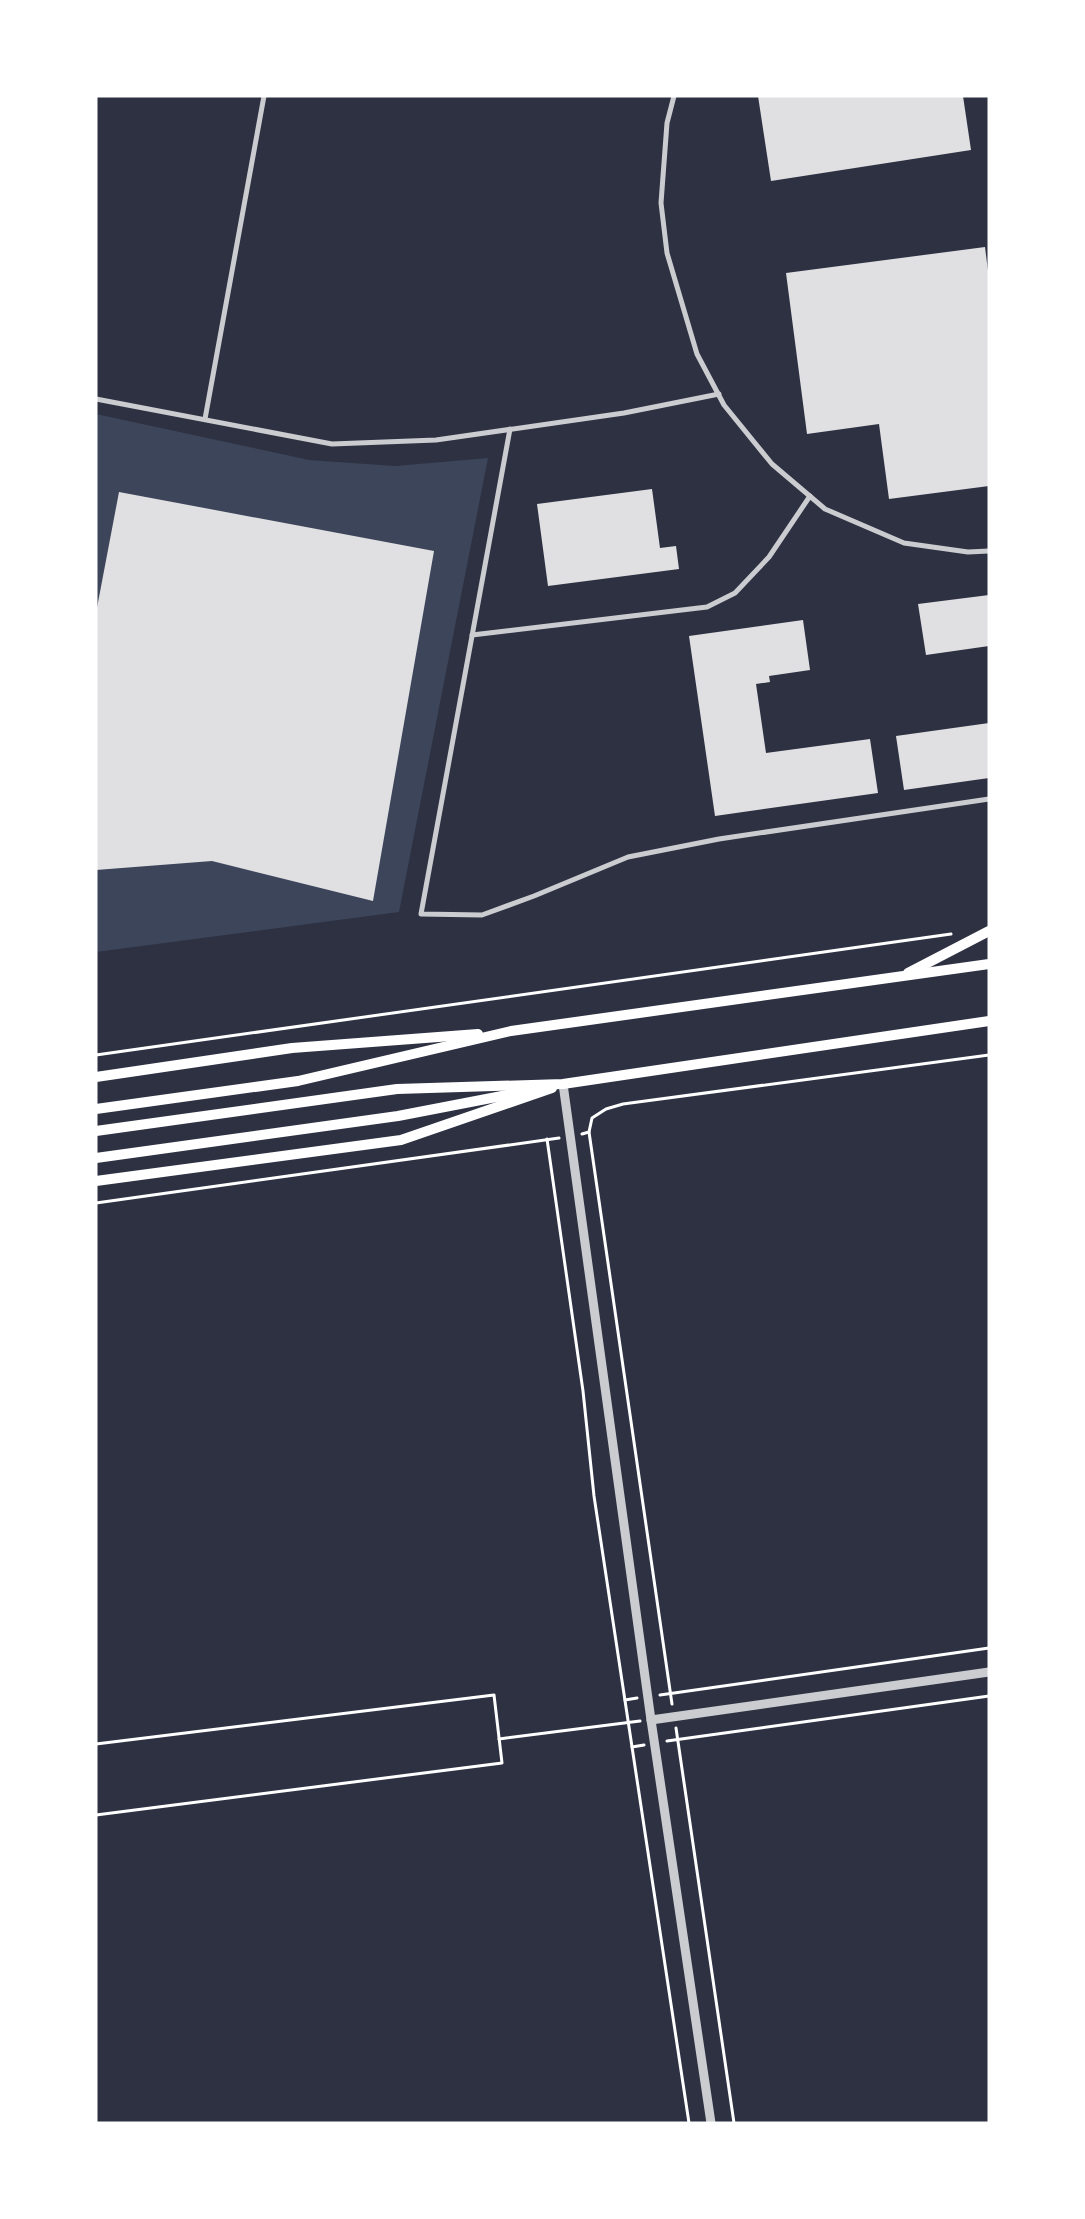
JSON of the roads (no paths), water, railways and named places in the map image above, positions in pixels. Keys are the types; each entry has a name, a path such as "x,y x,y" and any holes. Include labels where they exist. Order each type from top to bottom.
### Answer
{"main road":[{"path":"899,977 989,931"},
{"path":"96,1077 292,1048 511,1031 989,964"},
{"path":"96,1158 398,1116 563,1084 989,1021"},
{"path":"96,1109 298,1081 511,1031"},
{"path":"96,1131 397,1089 563,1084"},
{"path":"96,1180 401,1140 563,1084"}],"street":[{"path":"205,419 264,96"},
{"path":"674,96 667,123 661,203 667,253 697,354 724,405 772,464 825,509 904,543 968,552 989,551"},
{"path":"96,399 332,444 436,440 624,413 719,394"},
{"path":"510,429 421,914 482,915 534,896 628,857 718,839 989,799"},
{"path":"472,635 707,607 735,593 769,557 810,496"},
{"path":"563,1084 654,1743 712,2123"},
{"path":"651,1720 989,1672"}]}
